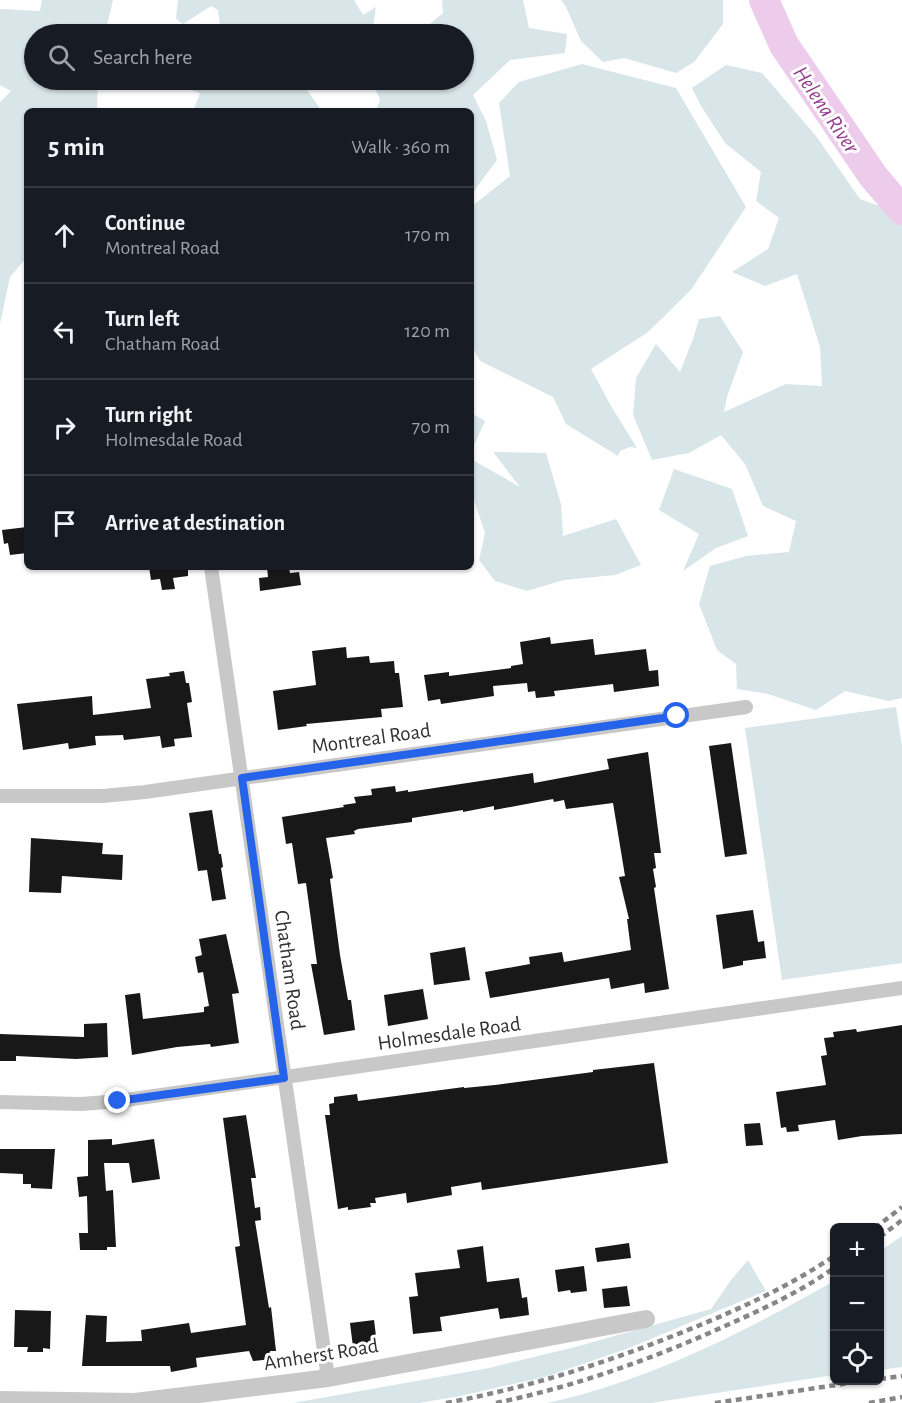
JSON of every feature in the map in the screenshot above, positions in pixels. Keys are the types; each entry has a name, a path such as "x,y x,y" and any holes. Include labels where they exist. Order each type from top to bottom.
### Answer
{"street":[{"name":"Chatham Road","path":"211,570 328,1378"},
{"name":"Montreal Road","path":"0,796 103,796 746,707"},
{"name":"Holmesdale Road","path":"0,1102 81,1104 118,1101 902,988"},
{"name":"Amherst Road","path":"0,1400 135,1402 328,1378 646,1319"}],"shaded area":[{"path":"42,0 113,0 107,24 24,24 24,90 98,90 98,108 24,108 24,261 10,277 0,324 0,102 11,91 0,85 0,9 40,11"},
{"path":"178,0 354,0 363,15 376,7 373,24 220,24 218,10 211,6 183,24 176,19"},
{"path":"442,0 523,0 529,28 567,34 565,53 510,60 473,95 486,121 497,160 474,191 474,108 377,108 380,99 376,90 474,90 474,24 430,24 443,13"},
{"path":"561,0 723,0 723,24 694,62 676,73 624,58 603,62 581,41"},
{"path":"582,64 676,88 746,207 691,290 648,332 591,369 637,448 630,447 620,451 618,456 566,424 553,397 480,361 474,350 474,205 510,176 499,103 519,82"},
{"path":"726,65 762,73 816,136 860,199 902,214 902,698 889,701 845,691 816,710 768,694 737,689 736,664 717,650 699,604 710,566 746,556 789,552 796,521 763,506 745,464 721,435 689,453 652,460 633,415 636,378 656,344 680,372 699,319 720,316 743,352 724,412 786,384 822,386 820,347 797,274 765,286 732,272 768,249 779,218 756,201 761,172 725,143 692,88"},
{"path":"191,90 307,90 320,108 194,108 200,93"},
{"path":"474,415 485,421 474,445"},
{"path":"493,452 546,453 561,504 563,536 616,519 641,565 615,575 564,580 527,591 495,581 479,560 485,533 474,500 474,461 520,487"},
{"path":"674,469 732,489 748,536 716,548 683,571 699,534 659,510"},
{"path":"896,707 902,746 902,963 782,980 745,728"},
{"path":"902,1236 902,1367 884,1369 884,1277 884,1248"},
{"path":"748,1260 766,1291 629,1348 545,1377 419,1403 293,1403 489,1368 711,1309"},
{"path":"830,1283 830,1376 651,1403 547,1403 585,1394 659,1368 766,1318"}],"building":[{"path":"24,527 24,553 10,555 8,543 4,544 2,530"},
{"path":"149,570 188,570 188,576 173,578 175,589 162,590 160,579 151,580"},
{"path":"267,570 299,572 301,585 260,591 259,578 268,577"},
{"path":"550,637 551,644 593,639 595,655 646,649 649,671 658,670 659,686 614,692 613,684 554,691 555,696 536,698 535,691 528,692 527,683 493,686 494,696 441,704 440,699 428,701 424,675 449,672 449,676 511,668 511,666 523,664 520,642"},
{"path":"346,647 347,658 369,656 370,663 394,661 395,673 399,673 403,707 381,709 382,717 306,724 307,726 278,730 273,691 316,685 312,651"},
{"path":"184,671 186,683 189,683 192,702 187,703 192,737 174,739 175,746 162,748 160,736 124,740 123,735 95,736 96,745 69,749 68,743 23,750 17,704 92,696 93,715 151,708 146,679 170,676 169,673"},
{"path":"731,743 747,854 725,857 709,746"},
{"path":"648,752 661,853 654,853 656,868 653,869 656,887 654,888 669,989 645,993 644,983 611,989 609,978 490,998 485,972 530,964 529,957 562,952 564,962 631,950 627,919 629,919 619,877 625,876 613,803 566,809 564,800 554,802 553,799 494,810 494,806 463,812 463,810 412,818 412,822 358,829 354,831 355,834 326,838 333,878 330,879 340,955 348,1000 351,1000 355,1030 324,1035 311,964 317,964 306,883 298,884 292,843 286,844 282,817 344,807 343,805 356,803 354,797 372,795 371,789 395,786 396,792 408,790 408,792 533,773 534,783 609,769 607,759"},
{"path":"212,810 219,854 221,854 226,899 212,901 207,870 198,871 189,813"},
{"path":"31,838 103,843 102,854 123,855 122,880 62,876 61,893 29,892"},
{"path":"753,910 758,942 764,941 766,958 743,961 743,965 723,969 716,915"},
{"path":"226,934 239,993 232,994 239,1043 211,1047 210,1044 177,1047 132,1055 125,995 140,993 143,1019 204,1012 204,1007 209,1006 203,972 198,973 195,957 202,955 199,939"},
{"path":"465,947 470,980 434,985 430,953"},
{"path":"423,989 428,1019 388,1026 384,995"},
{"path":"107,1023 108,1057 76,1059 16,1056 16,1061 0,1061 0,1034 84,1037 84,1024"},
{"path":"902,1025 902,1134 838,1140 835,1120 798,1125 799,1131 787,1132 786,1127 781,1128 776,1092 826,1085 821,1056 827,1055 824,1038 834,1037 833,1032 856,1029 857,1032"},
{"path":"654,1063 668,1163 482,1190 481,1182 451,1187 452,1195 407,1203 406,1193 375,1198 376,1203 370,1203 371,1207 338,1209 325,1115 330,1115 329,1104 334,1103 334,1097 357,1094 358,1101"},
{"path":"246,1115 256,1178 251,1178 255,1208 260,1207 261,1220 255,1221 269,1308 271,1307 276,1351 270,1351 271,1359 253,1361 249,1351 196,1358 197,1367 171,1372 170,1366 82,1366 86,1315 107,1316 106,1342 142,1341 141,1330 189,1323 191,1333 246,1325 235,1247 240,1246 223,1118"},
{"path":"760,1123 763,1145 746,1146 744,1124"},
{"path":"112,1139 112,1145 154,1139 160,1179 132,1183 129,1163 104,1163 106,1191 113,1190 116,1247 107,1247 107,1250 80,1250 79,1233 88,1233 87,1196 79,1197 77,1177 88,1176 88,1140"},
{"path":"0,1149 55,1149 52,1189 31,1188 31,1184 23,1184 23,1174 0,1173"},
{"path":"629,1243 631,1258 597,1262 595,1248"},
{"path":"483,1246 487,1282 519,1278 522,1298 527,1297 529,1315 500,1319 498,1308 440,1317 442,1331 413,1334 409,1297 418,1296 415,1273 460,1268 457,1250"},
{"path":"584,1266 587,1291 558,1292 555,1270"},
{"path":"627,1286 630,1306 604,1308 602,1289"},
{"path":"15,1310 51,1311 50,1349 43,1348 43,1352 27,1352 28,1347 14,1347"},
{"path":"374,1320 377,1344 353,1347 350,1323"}],"waterway":[{"name":"Helena River","path":"764,0 784,45 873,176 902,210"}],"railway":[{"path":"881,1223 902,1207"},
{"path":"884,1234 902,1220"},
{"path":"446,1403 537,1382 653,1344 760,1298 830,1258"},
{"path":"496,1403 584,1380 669,1350 767,1307 830,1271"},
{"path":"884,1378 902,1376"},
{"path":"715,1403 836,1385"},
{"path":"869,1403 902,1397"}],"route":[{"path":"118,1101 284,1078 242,778 677,716"}]}
